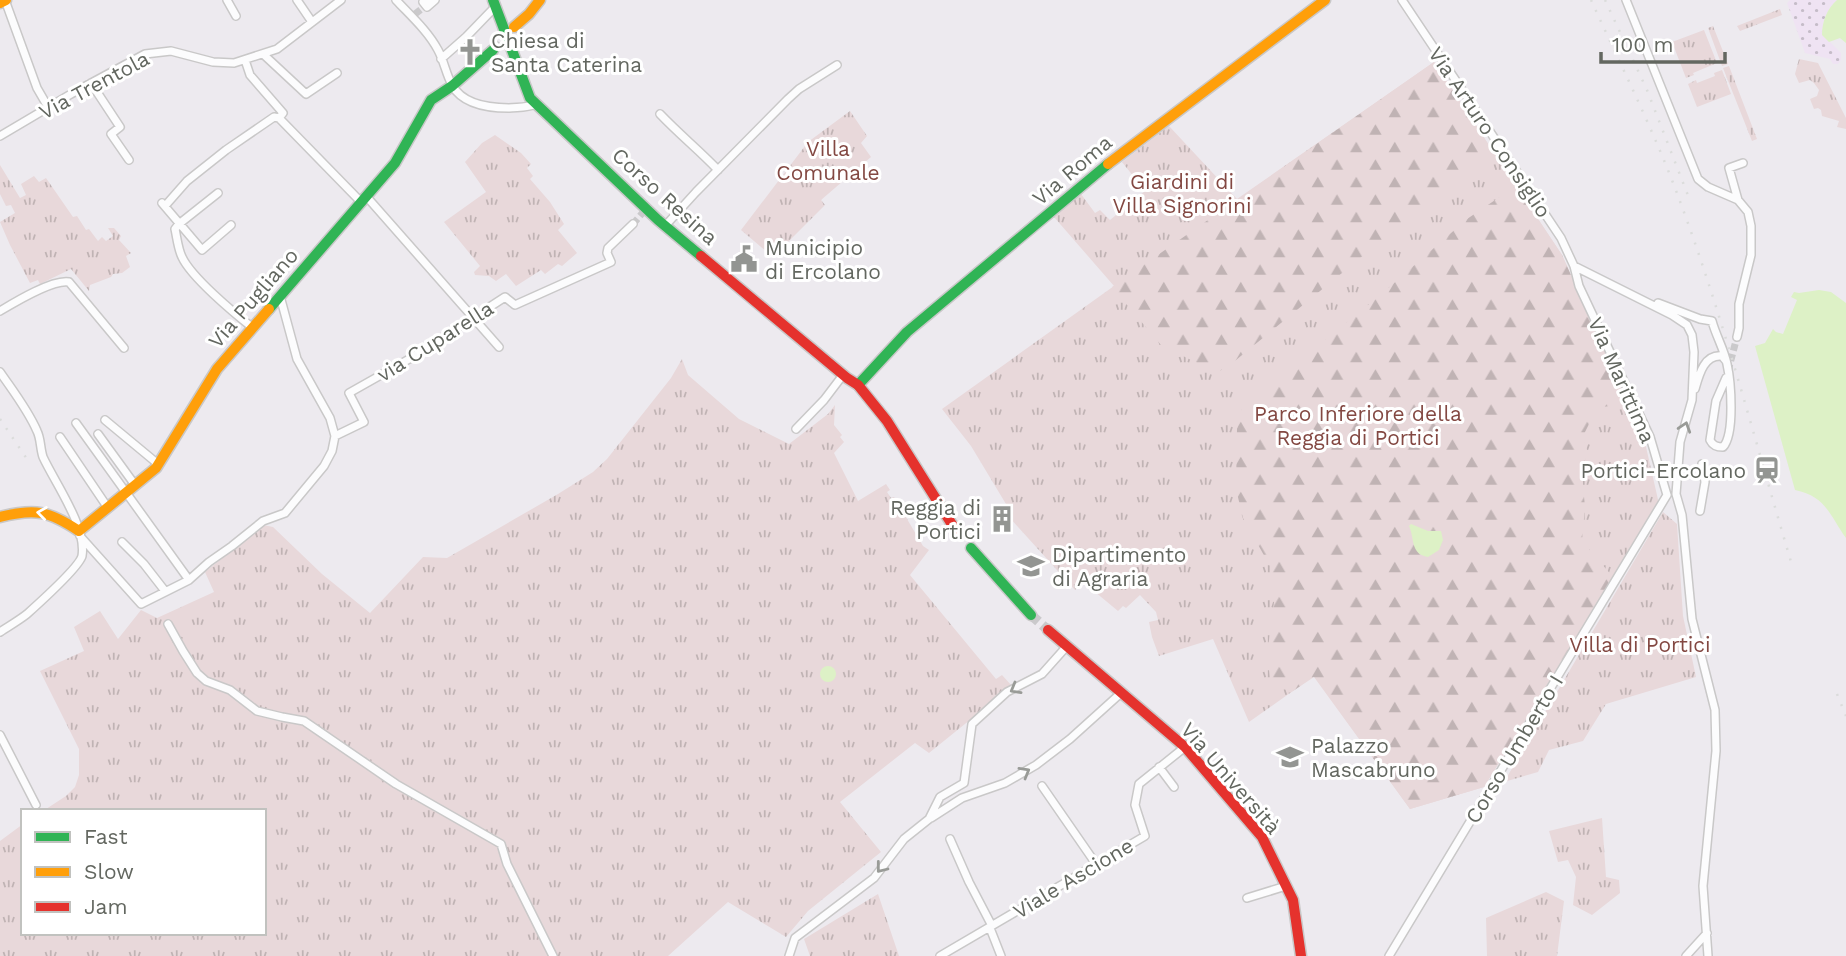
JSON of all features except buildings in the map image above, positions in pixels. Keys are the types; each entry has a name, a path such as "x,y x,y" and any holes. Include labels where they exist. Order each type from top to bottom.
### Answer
{"main road":[{"path":"0,3 5,0"},
{"path":"514,27 540,0"},
{"name":"Via Roma","path":"858,385 907,332 1119,155 1325,0"},
{"name":"Corso Resina","path":"494,3 530,98 665,226 858,385"},
{"name":"Via Pugliano","path":"79,533 156,468 217,369 395,163 431,100 453,86 493,50"},
{"path":"858,385 887,421 958,534"},
{"path":"0,517 26,511 45,511 60,517 79,533"},
{"path":"971,548 1031,615"},
{"name":"Via Università","path":"1048,630 1185,747 1262,837 1293,900 1301,956"}],"street":[{"path":"5,0 37,88 48,107"},
{"path":"227,0 236,16"},
{"path":"297,0 312,22"},
{"name":"Via Trentola","path":"0,136 145,54 171,51 213,62 234,63 245,60 276,49 341,0"},
{"path":"396,0 413,16 438,50 453,86 464,98 482,106 529,107 536,104"},
{"path":"425,4 427,6 435,0"},
{"name":"Via Arturo Consiglio","path":"1402,0 1561,238 1574,266"},
{"path":"1626,0 1698,179 1708,187 1738,200"},
{"path":"441,59 466,37 494,3"},
{"path":"264,54 306,94 337,73"},
{"path":"245,60 250,75 283,114 279,118"},
{"path":"665,226 788,99 837,65"},
{"path":"91,83 120,127 111,134 130,160"},
{"path":"660,114 718,170"},
{"path":"231,225 202,250 163,204 226,150 274,117 279,118 364,199 499,347"},
{"path":"1737,337 1740,328 1739,304 1751,255 1751,226 1748,212 1738,200 1729,167 1743,163"},
{"path":"218,193 175,229 182,257 192,272 253,328"},
{"name":"via Cuparella","path":"335,436 364,422 349,393 411,358 505,297 515,305 611,262 608,248 633,224"},
{"path":"1574,266 1672,315 1687,325 1692,335 1696,374 1680,442 1673,500 1692,619 1715,710 1716,751 1703,886 1709,956"},
{"name":"Via Marittima","path":"1574,266 1579,286 1650,437 1673,500"},
{"path":"1579,286 1588,280 1599,279"},
{"path":"0,311 65,280 124,348"},
{"path":"1627,293 1712,321 1727,365 1730,396 1729,433 1725,445 1718,447 1710,440 1716,401 1726,378"},
{"path":"79,533 141,604 189,580 263,521 285,513 324,466 332,452 335,436 330,418 297,359 281,296"},
{"path":"1696,374 1712,356 1722,356 1727,365"},
{"path":"0,372 37,430 41,450 74,515 82,554 80,561 27,614 0,632"},
{"path":"796,429 843,375"},
{"path":"105,420 159,464"},
{"path":"76,423 189,580"},
{"path":"98,435 135,485"},
{"path":"60,436 108,508"},
{"path":"1700,511 1706,482 1702,464"},
{"name":"Corso Umberto I","path":"1389,956 1660,506 1673,500"},
{"path":"122,542 144,564 165,592"},
{"path":"168,624 190,662 206,681 230,690 257,711 304,721 397,784 501,844 507,864 553,956"},
{"path":"929,819 940,797 964,783 972,724 1007,692 1042,674 1067,646"},
{"path":"789,956 795,938 874,878 904,839 929,819 962,798 1005,783 1037,765 1121,693"},
{"path":"0,735 36,805"},
{"name":"Viale Ascione","path":"940,956 1145,836 1135,805 1139,785 1185,747"},
{"path":"1159,767 1174,787"},
{"path":"1042,786 1096,864"},
{"path":"950,839 991,927 1001,956"},
{"path":"1247,898 1286,886"},
{"path":"1686,956 1707,933"}],"green space":[{"path":"1780,9 1782,15 1740,31 1737,26"},
{"path":"1713,26 1728,64 1722,66 1708,28"},
{"path":"1704,30 1717,63 1686,78 1672,42"},
{"path":"1799,59 1818,63 1846,118 1846,129 1837,127 1839,121 1822,116 1821,110 1814,109 1810,99 1817,96 1819,90 1810,80 1799,83 1795,74"},
{"name":"Parco Inferiore della Reggia di Portici","path":"1434,62 1562,255 1644,438 1659,504 1484,787 1410,809 1314,676 1249,722 1213,639 1159,656 1149,622 1158,620 1156,612 1140,595 1126,608 1123,606 1118,611 1083,582 1075,590 1009,517 1012,514 971,446 942,409 1114,286 1054,217 1081,194 1095,213 1100,210 1110,220 1145,191 1122,162 1169,126 1237,199"},
{"path":"1434,62 1492,150 1217,373 1161,345 1112,287"},
{"path":"1729,66 1757,139 1752,141 1723,68"},
{"path":"1722,70 1731,94 1697,107 1688,84 1715,76 1714,73"},
{"name":"Villa Comunale","path":"850,111 867,136 861,143 871,157 821,200 825,205 773,257 741,230 808,142"},
{"path":"495,135 521,153 531,164 527,168 533,176 530,179 564,224 558,230 577,253 562,266 558,264 545,274 541,270 516,286 506,274 496,281 489,276 475,275 474,272 480,266 444,222 486,192 465,162 482,143"},
{"path":"0,165 20,198 26,195 21,184 34,176 39,182 46,178 73,217 77,216 86,230 89,229 98,241 102,237 106,241 113,236 108,228 114,228 121,236 119,240 131,253 126,256 130,267 122,273 113,274 90,285 89,291 71,269 40,284 38,280 30,283 0,222 15,213 11,205 6,206 0,194"},
{"path":"1516,186 1562,255 1628,403 1597,408 1583,436 1587,450 1582,475 1585,507 1582,541 1613,577 1484,787 1410,809 1314,677 1290,693 1270,677 1267,655 1275,595 1270,566 1243,518 1236,489 1237,429 1242,407 1378,297 1467,219"},
{"path":"682,359 688,375 739,419 789,444 828,414 835,405 834,425 844,442 834,453 858,501 886,484 890,490 887,492 891,498 894,497 923,546 929,550 910,575 996,679 1002,675 1012,686 929,753 915,743 840,802 881,852 808,911 786,937 728,902 668,956 0,956 0,841 21,825 21,935 266,935 266,809 46,809 75,787 79,775 79,749 40,671 84,651 74,627 100,611 118,639 141,610 157,618 214,592 205,572 263,525 273,527 322,574 370,613 423,557 447,558 593,472 607,459 671,378"},
{"name":"Villa di Portici","path":"1663,512 1677,524 1683,616 1696,677 1606,704 1583,741 1549,750 1538,772 1504,782"},
{"path":"1602,818 1606,877 1619,880 1620,893 1592,915 1573,905 1576,877 1568,860 1558,862 1549,831"},
{"path":"1546,892 1564,901 1557,956 1487,956 1486,918"},
{"path":"878,894 899,956 810,956 804,939"}],"sand":[{"path":"1790,0 1837,0 1826,16 1822,34 1841,53 1838,64 1833,64 1830,59 1805,53 1787,3"}],"shaded area":[{"path":"1837,0 1846,0 1846,43 1840,38 1829,42 1822,35 1826,16"},
{"path":"1794,292 1831,292 1846,303 1846,538 1821,502 1795,490 1755,346 1765,343 1773,329 1783,334 1797,300 1791,297"},
{"path":"1411,524 1428,531 1441,531 1443,540 1439,550 1428,557 1418,553 1409,526"},
{"path":"828,666 836,674 828,682 820,674"}],"tunnel":[{"path":"415,14 424,7"},
{"path":"493,50 511,30"},
{"path":"633,224 646,209"},
{"path":"1728,371 1737,337"},
{"path":"1031,615 1048,630"}],"railway":[{"path":"1591,0 1661,153 1681,204 1726,339 1792,565"},
{"path":"1605,0 1647,90 1689,198"},
{"path":"0,419 29,462"},
{"path":"1837,694 1846,716"}],"traffic: fast":[{"path":"493,0 530,98 658,220 701,256"},
{"path":"269,309 395,163 431,100 452,86 493,50"},
{"path":"858,385 907,332 1108,164"},
{"path":"971,548 1031,615"}],"traffic: slow":[{"path":"0,3 6,0"},
{"path":"514,27 540,0"},
{"path":"1108,164 1325,0"},
{"path":"0,517 41,513 59,519 79,531 156,468 217,369 269,309"}],"traffic: jam":[{"path":"701,256 858,385 887,421 958,534"},
{"path":"1048,630 1185,747 1262,837 1293,900 1301,956"}],"place":[{"name":"Chiesa di Santa Caterina","path":"470,52"},
{"name":"Municipio di Ercolano","path":"744,259"},
{"name":"Portici-Ercolano","path":"1767,470"},
{"name":"Reggia di Portici","path":"1002,519"},
{"name":"Dipartimento di Agraria","path":"1031,566"},
{"name":"Palazzo Mascabruno","path":"1290,757"}],"park label":[{"name":"Giardini di Villa Signorini","path":"1182,193"}]}
